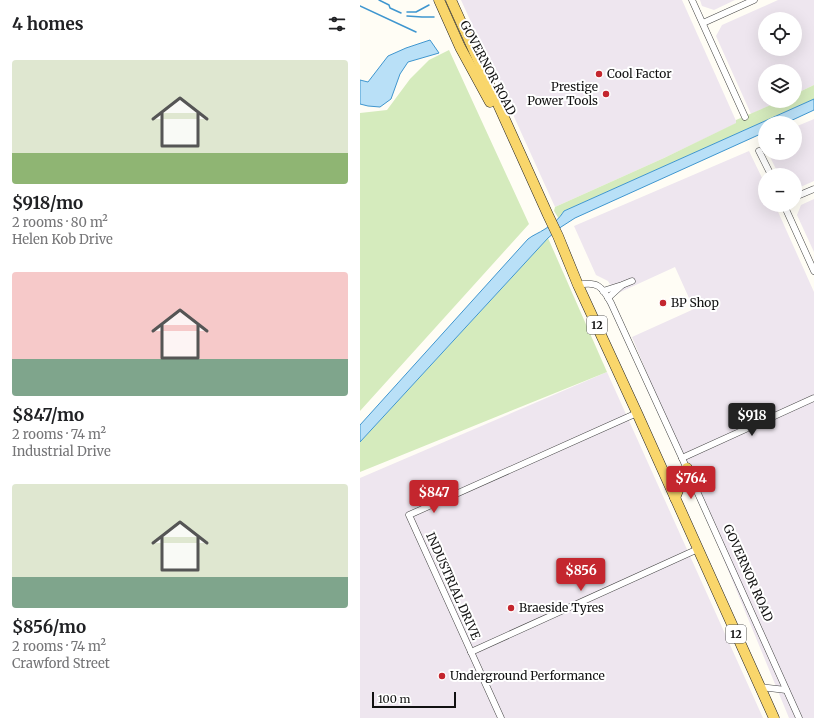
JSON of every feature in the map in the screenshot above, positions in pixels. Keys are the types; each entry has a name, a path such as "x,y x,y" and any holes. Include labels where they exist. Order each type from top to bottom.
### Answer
{"main road":[{"name":"GOVERNOR ROAD","path":"439,0 460,47 516,146"},
{"name":"GOVERNOR ROAD","path":"451,0 774,718"},
{"path":"675,498 687,468"}],"street":[{"path":"692,0 745,117"},
{"path":"703,23 754,0"},
{"path":"802,195 814,189"},
{"path":"787,212 814,271"},
{"path":"578,285 587,283 594,284 600,287 603,291 632,281"},
{"path":"608,298 622,285"},
{"name":"GOVERNOR ROAD","path":"603,291 608,298 687,468 799,718"},
{"path":"682,458 814,398"},
{"name":"INDUSTRIAL DRIVE","path":"501,718 409,515 637,413"},
{"path":"471,652 698,549"},
{"path":"760,687 786,690"}],"shaded area":[{"path":"461,0 682,0 737,123 555,207"},
{"path":"700,0 735,0 714,10 702,6"},
{"path":"778,0 814,0 814,85 802,91 802,64 758,64 758,108 764,108 751,114 716,36 722,25"},
{"path":"814,119 814,181 802,186 802,168 776,168 772,160 802,160 802,124"},
{"path":"749,151 758,170 758,212 778,212 814,292 814,718 789,718 632,337 694,309 675,267 616,294 608,281 596,275 574,226"},
{"path":"814,199 814,252 797,215 798,212 802,212 802,205"},
{"path":"607,372 763,718 360,718 360,478"}],"green space":[{"path":"449,50 529,224 360,411 360,113 387,110 410,79 429,60"},
{"path":"814,85 814,99 802,104 802,91"},
{"path":"764,108 794,108 776,116 758,116 758,124 564,211 559,219 554,211 555,207 664,158 736,123 736,120"},
{"path":"548,238 607,372 360,472 360,442"}],"water":[{"path":"430,40 439,53 408,62 400,74 391,99 380,107 360,104 360,80 368,82 388,56"},
{"path":"814,99 814,110 801,116 776,116 794,108 802,108 802,104"},
{"path":"758,124 758,135 575,218 561,227 548,238 360,442 360,425 528,239 553,223 564,211"}],"waterway":[{"path":"379,0 389,5 390,8 401,13"},
{"path":"407,12 416,12 429,5"},
{"path":"360,6 416,32"},
{"path":"407,16 434,17"}],"place":[{"name":"Cool Factor","path":"599,74"},
{"name":"Prestige Power Tools","path":"606,94"},
{"name":"BP Shop","path":"663,303"},
{"name":"Braeside Tyres","path":"511,608"},
{"name":"Underground Performance","path":"442,676"}]}
